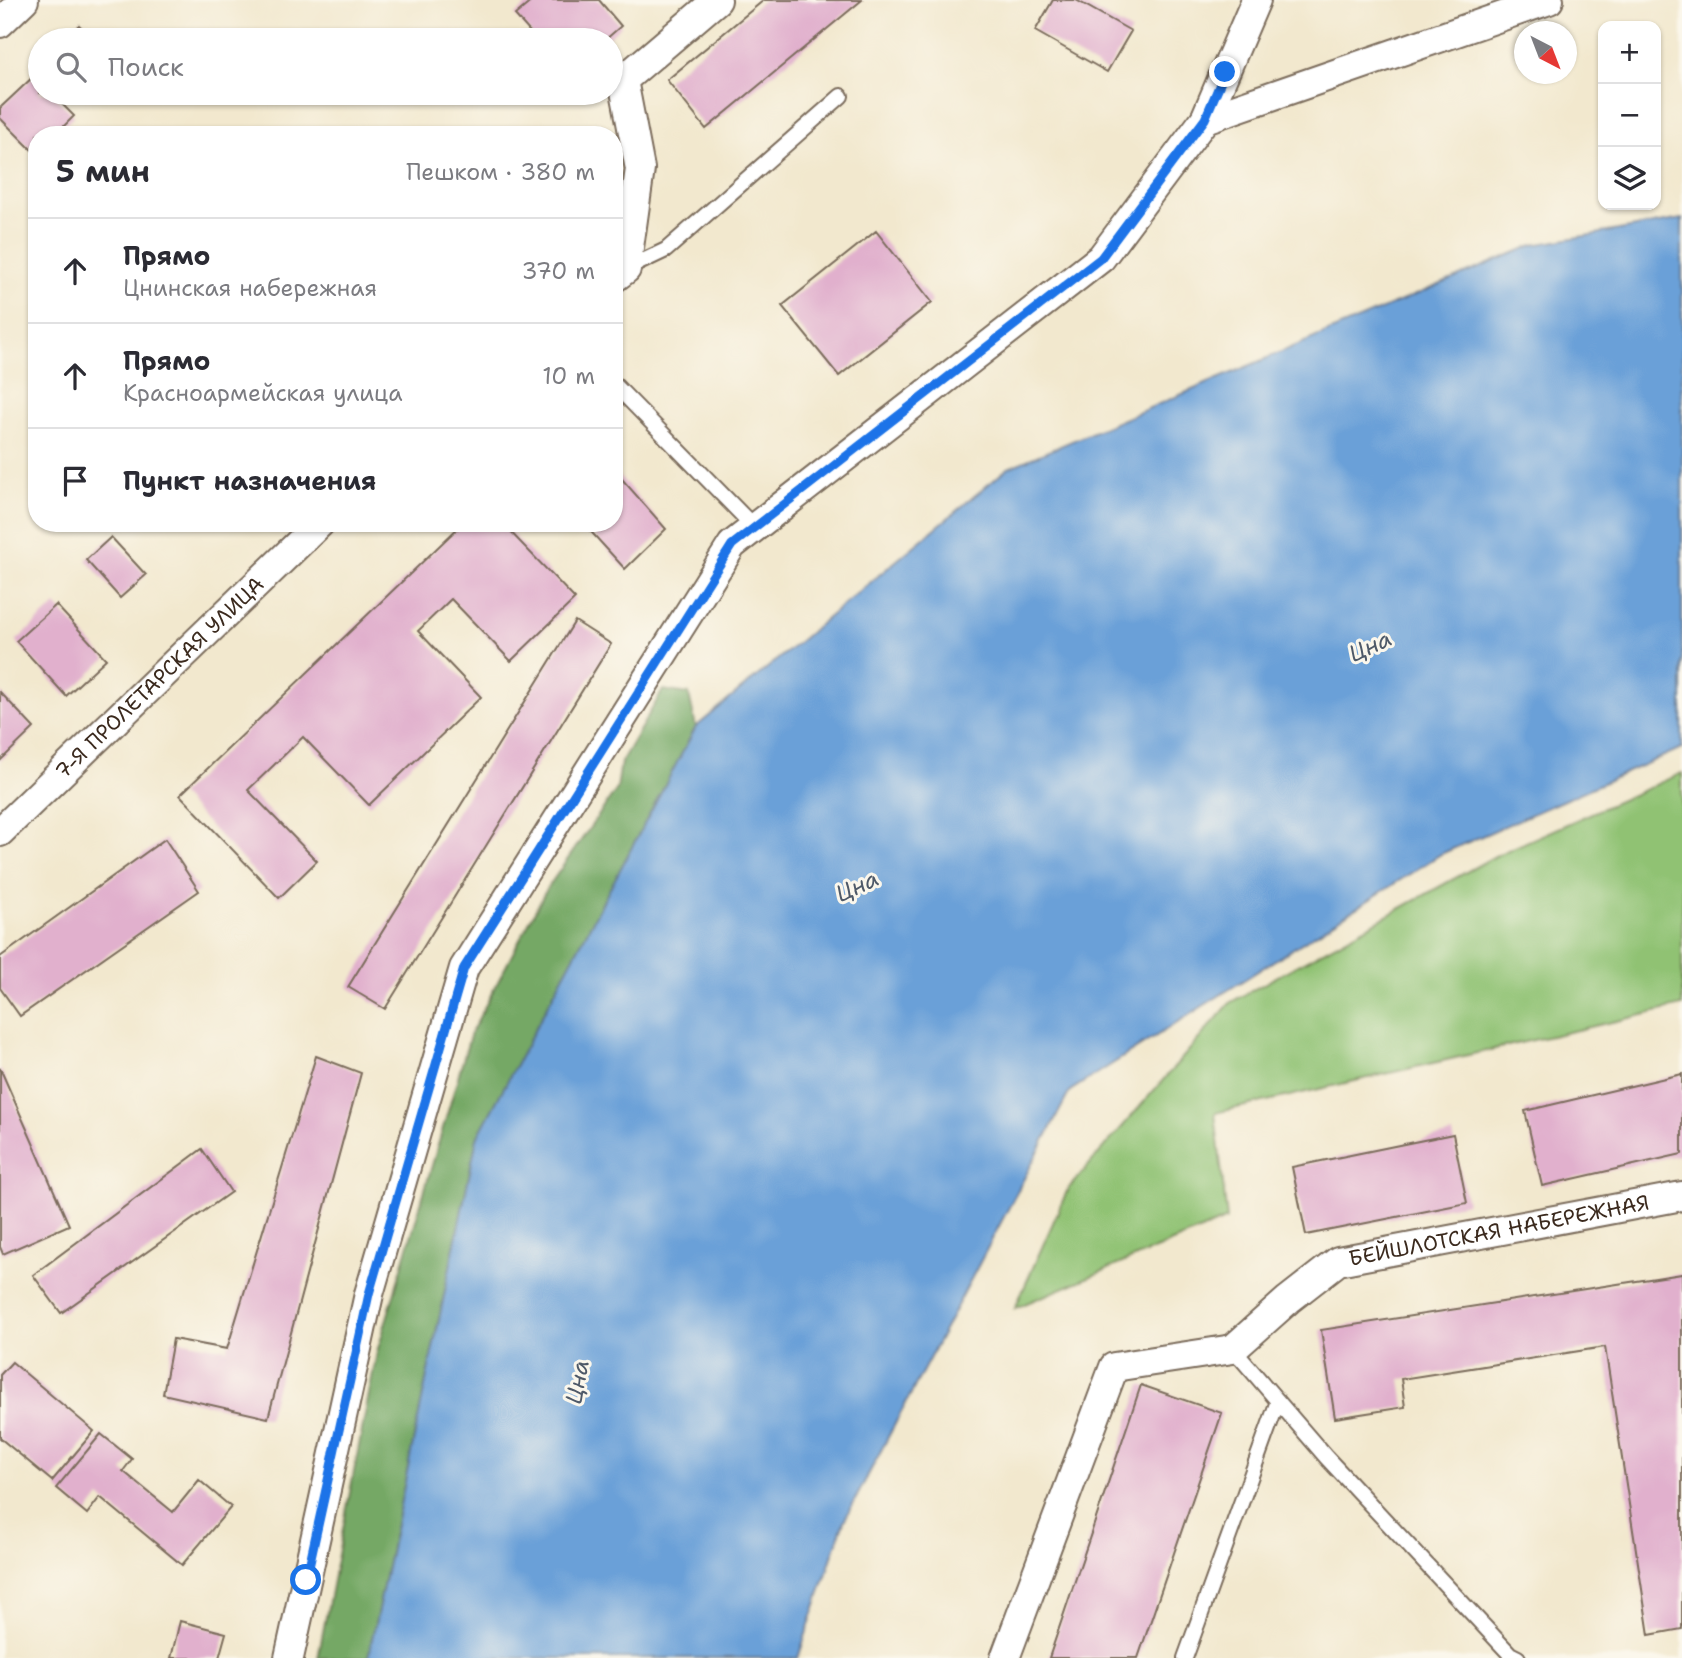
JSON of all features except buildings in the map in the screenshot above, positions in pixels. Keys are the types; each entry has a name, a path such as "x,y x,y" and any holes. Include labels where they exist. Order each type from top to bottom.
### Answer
{"street":[{"path":"0,23 24,0"},
{"path":"623,257 640,169 623,80 717,0"},
{"path":"289,1658 369,1294 464,968 732,545 1101,258 1205,119 1256,0"},
{"path":"1205,119 1549,0"},
{"name":"7-Я ПРОЛЕТАРСКАЯ УЛИЦА","path":"0,832 311,532"},
{"name":"БЕЙШЛОТСКАЯ НАБЕРЕЖНАЯ","path":"1233,1349 1288,1300 1338,1261 1682,1196"},
{"path":"1005,1658 1114,1367 1233,1349"}],"lane":[{"path":"623,272 667,250 841,96"},
{"path":"623,393 754,527"},
{"path":"1233,1349 1482,1625 1510,1654 1518,1658"},
{"path":"1185,1658 1278,1401"}],"green space":[{"path":"663,690 689,694 696,727 477,1138 368,1658 318,1658 377,1352 471,1033 546,890 617,789 621,762"},
{"path":"1682,773 1682,1006 1215,1113 1227,1219 1015,1308 1068,1189 1231,1002 1497,855"}],"water":[{"name":"Цна","path":"1682,219 1682,748 1441,854 1070,1091 844,1521 798,1658 368,1658 477,1138 696,727 1008,468 1533,245"}],"route":[{"path":"306,1580 369,1294 464,968 732,545 1101,258 1205,119 1225,72"}]}
